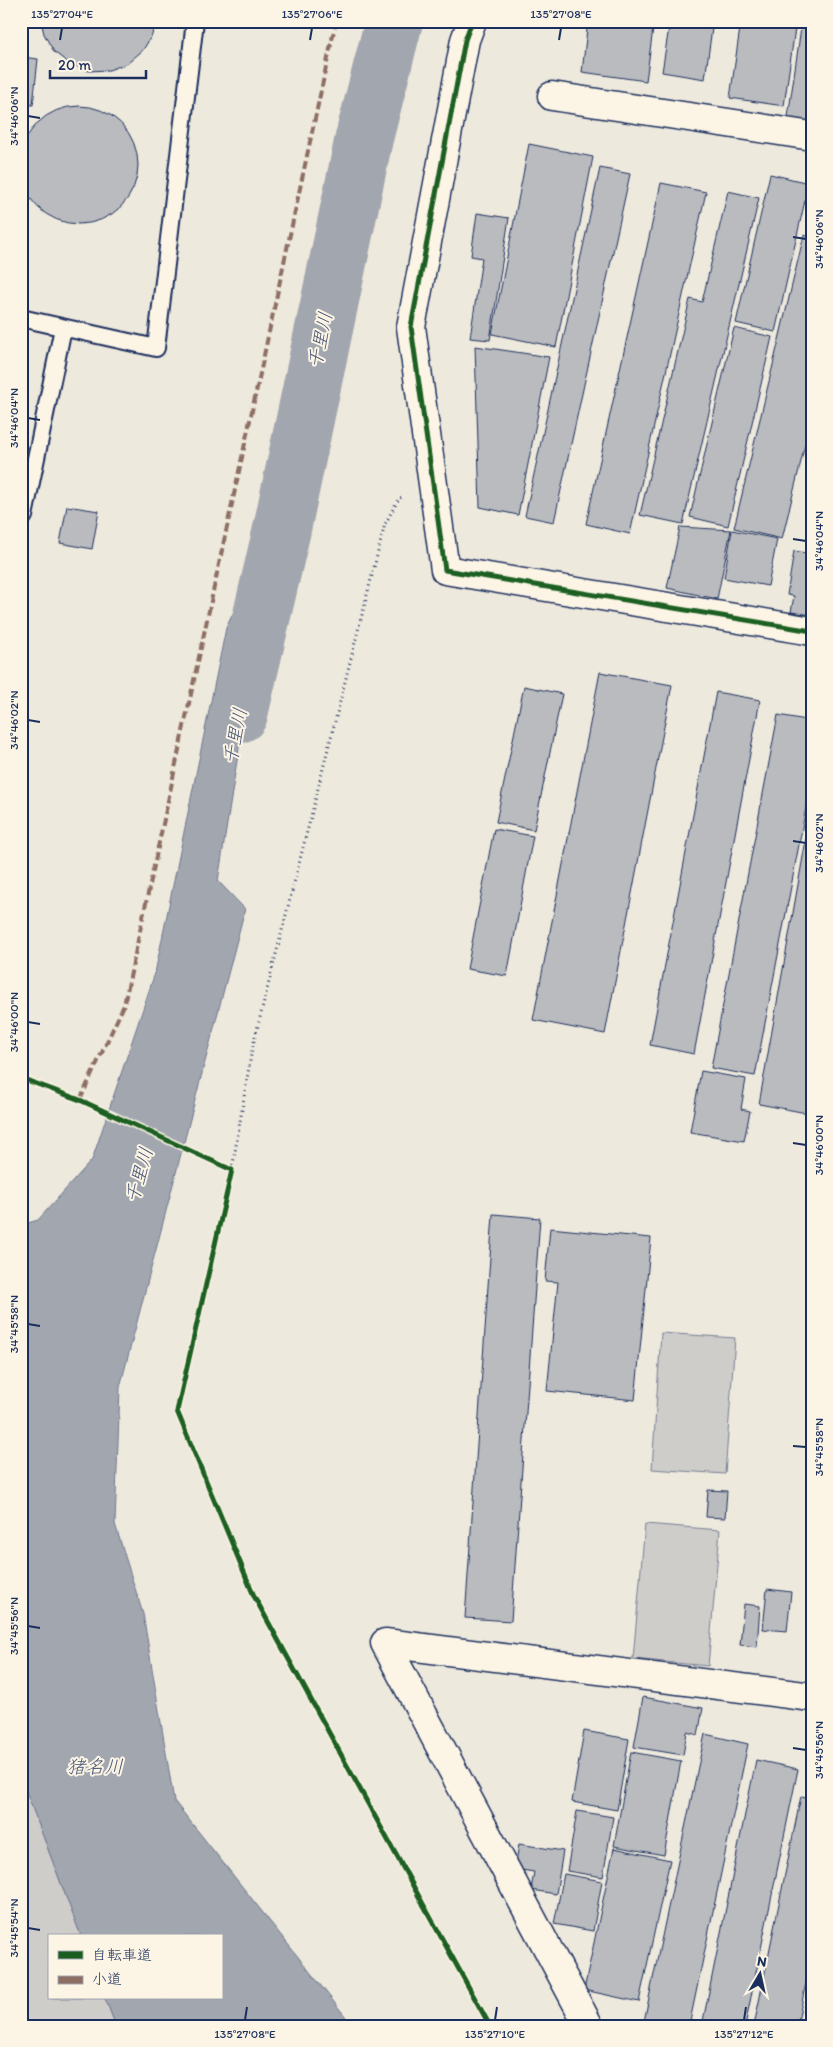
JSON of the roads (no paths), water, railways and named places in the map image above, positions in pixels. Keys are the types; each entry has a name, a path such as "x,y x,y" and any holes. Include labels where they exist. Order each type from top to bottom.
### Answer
{"street":[{"path":"472,21 465,40 411,327 445,570 812,631"},
{"path":"552,96 812,136"},
{"path":"589,2026 385,1643 812,1697"}],"lane":[{"path":"21,318 156,348 195,21"},
{"path":"21,515 24,516 63,328"}],"water":[{"name":"猪名川","path":"274,527 218,881 245,909 120,1387 115,1524 143,1614 174,1801 353,2026 116,2026 106,2000 222,2000 222,1934 80,1934 21,1778 21,1225 38,1220 92,1160 155,973 226,628"}],"waterway":[{"name":"千里川","path":"239,714 282,529 364,138 394,21"}]}
